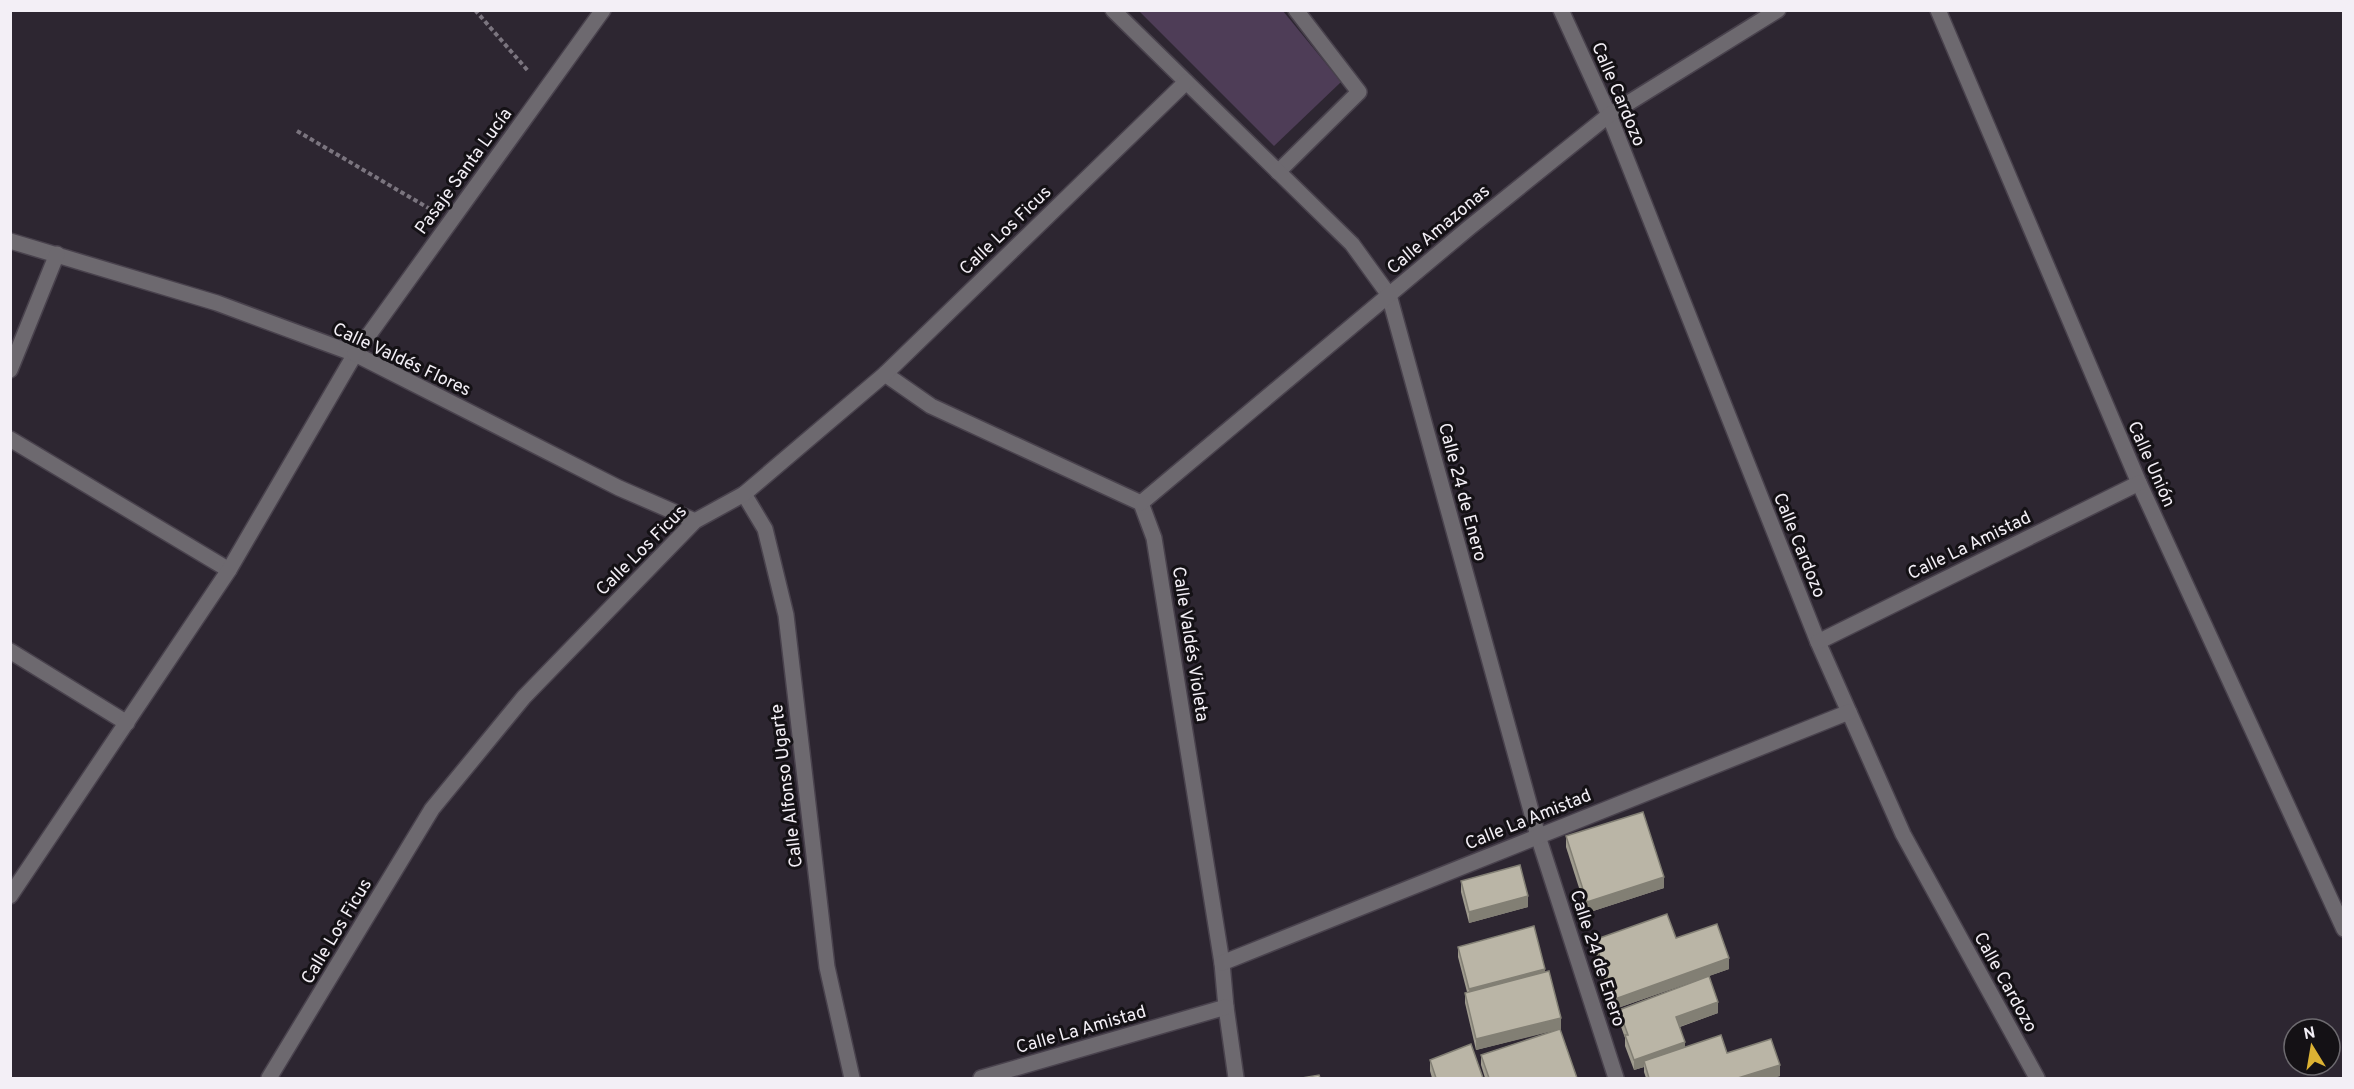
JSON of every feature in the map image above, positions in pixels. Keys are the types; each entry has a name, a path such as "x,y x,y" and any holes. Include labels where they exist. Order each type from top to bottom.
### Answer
{"street":[{"name":"Pasaje Santa Lucía","path":"10,896 17,875 127,723 230,570 355,354 603,10"},
{"name":"Calle 24 de Enero","path":"1113,10 1352,244 1389,295 1538,836 1617,1078"},
{"path":"1278,172 1359,92 1296,10"},
{"name":"Calle Cardozo","path":"1561,10 1609,115 1818,642 1903,834 2037,1078"},
{"name":"Calle Amazonas","path":"1142,503 1389,295 1609,115 1778,10"},
{"name":"Calle Unión","path":"1938,10 2139,483 2343,929"},
{"name":"Calle Los Ficus","path":"269,1078 432,809 524,697 695,520 744,494 885,374 1186,82"},
{"name":"Calle Valdés Flores","path":"10,241 217,303 355,354 619,488 695,520"},
{"path":"10,370 57,254"},
{"path":"885,374 931,406 1142,503"},
{"path":"10,439 230,570"},
{"name":"Calle La Amistad","path":"1818,642 2139,483"},
{"name":"Calle Alfonso Ugarte","path":"744,494 765,529 786,615 827,967 852,1078"},
{"name":"Calle Valdés Violeta","path":"1142,503 1154,538 1222,963 1236,1078"},
{"path":"10,651 127,723"},
{"name":"Calle La Amistad","path":"1222,963 1849,712"},
{"name":"Calle La Amistad","path":"981,1078 1226,1007"}],"path":[{"path":"475,10 545,91"},
{"path":"297,131 451,221"}],"shaded area":[{"path":"1139,11 1283,11 1341,82 1274,146"}],"building":[{"path":"1643,812 1664,877 1587,902 1566,836"},
{"path":"1520,865 1528,896 1469,912 1461,881"},
{"path":"1667,914 1676,938 1717,924 1729,958 1615,999 1594,940"},
{"path":"1534,926 1545,969 1469,989 1458,947"},
{"path":"1549,971 1561,1018 1476,1039 1465,993"},
{"path":"1709,976 1718,1002 1676,1017 1685,1042 1634,1060 1619,1010"},
{"path":"1560,1029 1577,1078 1489,1078 1481,1055"},
{"path":"1721,1035 1727,1053 1771,1039 1780,1065 1738,1078 1649,1078 1644,1061"},
{"path":"1471,1044 1483,1078 1436,1078 1430,1060"},
{"path":"1319,1075 1320,1078 1302,1078"}]}
